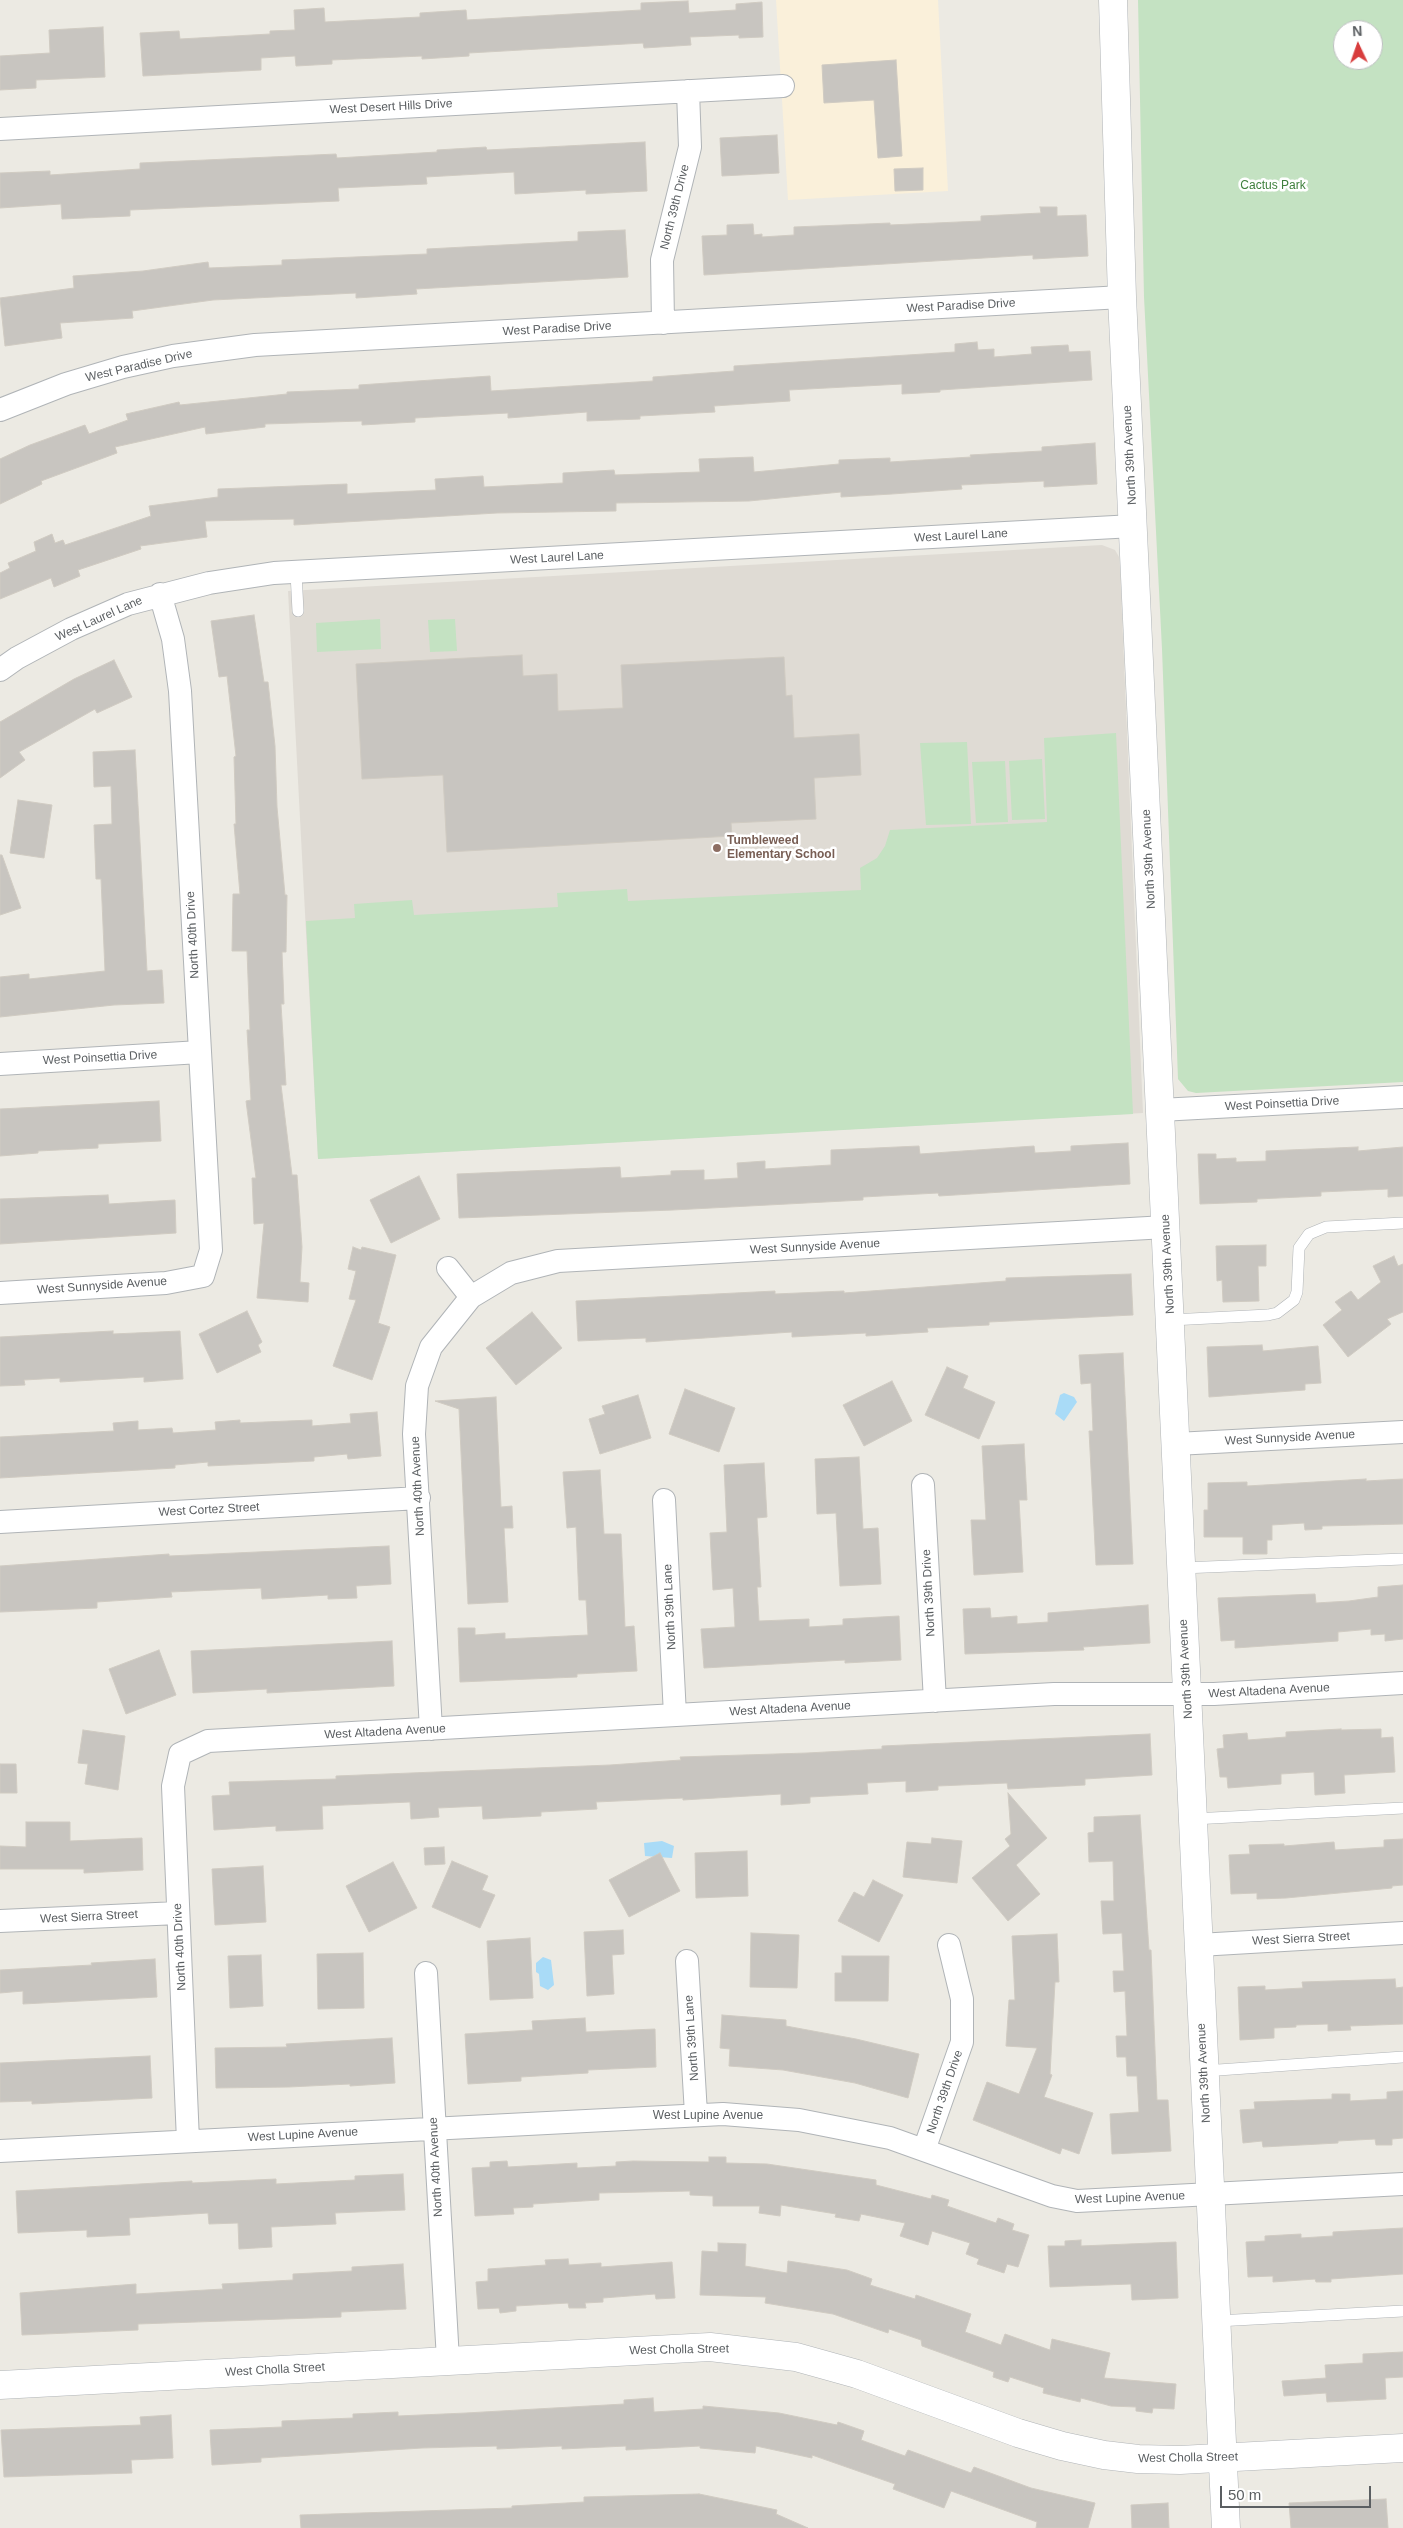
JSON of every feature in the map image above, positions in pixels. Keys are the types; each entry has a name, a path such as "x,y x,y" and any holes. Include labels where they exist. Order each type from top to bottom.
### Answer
{"street":[{"name":"North 39th Avenue","path":"1113,0 1122,297 1226,2528"},
{"name":"West Desert Hills Drive","path":"0,129 783,86"},
{"name":"North 39th Drive","path":"663,323 662,260 690,147 688,90"},
{"name":"West Paradise Drive","path":"0,410 66,384 123,368 182,355 255,345 1122,297"},
{"name":"West Laurel Lane","path":"0,670 17,658 71,629 128,604 160,594 209,583 274,573 1133,526"},
{"name":"North 40th Drive","path":"160,594 173,639 180,691 211,1250 203,1276"},
{"name":"West Poinsettia Drive","path":"0,1064 200,1052"},
{"name":"West Poinsettia Drive","path":"1160,1110 1403,1097"},
{"name":"West Sunnyside Avenue","path":"471,1297 511,1273 558,1261 1166,1227"},
{"path":"448,1268 471,1297"},
{"name":"West Sunnyside Avenue","path":"0,1294 166,1283 203,1276"},
{"name":"North 40th Avenue","path":"431,1729 414,1434 417,1386 431,1347 471,1297"},
{"name":"West Sunnyside Avenue","path":"1176,1444 1403,1432"},
{"name":"North 39th Drive","path":"923,1485 935,1701"},
{"name":"West Cortez Street","path":"0,1522 419,1498"},
{"name":"North 39th Lane","path":"664,1500 675,1715"},
{"name":"West Altadena Avenue","path":"180,1754 208,1741 1083,1692 1187,1694 1403,1683"},
{"name":"North 40th Drive","path":"180,1754 173,1786 188,2141"},
{"name":"West Sierra Street","path":"0,1921 178,1913"},
{"name":"West Sierra Street","path":"1198,1945 1403,1934"},
{"name":"North 39th Drive","path":"924,2150 962,2042 962,1998 949,1945"},
{"name":"North 39th Lane","path":"687,1961 696,2114"},
{"name":"North 40th Avenue","path":"426,1973 448,2360"},
{"name":"West Lupine Avenue","path":"0,2151 696,2114 762,2116 799,2120 890,2138 1052,2196 1077,2201 1403,2184"},
{"name":"West Cholla Street","path":"0,2385 680,2348 742,2349 796,2356 857,2374 1018,2433 1081,2451 1138,2459 1180,2460 1403,2448"}],"lane":[{"path":"296,573 298,611"},
{"path":"1171,1320 1277,1313 1294,1300 1297,1292 1299,1248 1309,1234 1326,1227 1403,1223"},
{"path":"1182,1568 1403,1559"},
{"path":"1193,1819 1403,1808"},
{"path":"1204,2071 1403,2058"},
{"path":"1217,2321 1403,2311"}],"shaded area":[{"path":"776,0 938,0 948,191 788,200"},
{"name":"Tumbleweed Elementary School","path":"1102,545 1115,550 1119,557 1120,566 1143,1113 318,1159 288,591"}],"green space":[{"name":"Cactus Park","path":"1138,0 1403,0 1403,1082 1196,1093 1188,1091 1178,1079 1162,649 1144,297"},
{"path":"380,619 381,649 317,652 316,623"},
{"path":"455,619 457,651 430,652 428,620"},
{"path":"1116,733 1133,1114 318,1159 306,921 355,918 354,904 412,900 414,915 558,907 557,893 627,889 628,901 861,890 860,868 877,858 885,846 890,830 1047,822 1044,738"},
{"path":"967,742 971,824 926,825 920,743"},
{"path":"1042,759 1045,819 1012,820 1009,761"},
{"path":"1005,761 1008,822 976,823 972,762"}],"water":[{"path":"1064,1393 1074,1397 1077,1402 1064,1421 1055,1414 1060,1395"},
{"path":"662,1841 674,1846 672,1858 645,1856 644,1843"},
{"path":"543,1957 551,1960 554,1985 548,1990 540,1986 539,1974 536,1972 536,1963"}],"building":[{"path":"688,1 689,13 736,10 736,4 762,2 763,37 739,38 739,35 690,37 691,45 644,48 643,43 469,53 469,56 422,59 422,56 332,60 332,64 296,66 295,56 261,58 261,70 143,76 140,33 179,31 180,39 270,34 270,31 295,30 294,10 324,8 325,22 420,17 420,13 466,10 467,20 641,10 641,3"},
{"path":"103,27 105,77 36,80 36,88 0,90 0,56 50,53 49,30"},
{"path":"896,60 902,156 878,158 874,100 824,103 822,65"},
{"path":"777,135 779,173 722,176 720,138"},
{"path":"645,142 647,191 586,194 586,190 515,194 514,172 426,177 427,184 338,188 339,201 130,210 130,216 62,219 61,204 0,208 0,173 50,171 50,175 140,169 140,163 336,154 337,158 486,147 487,150"},
{"path":"923,168 923,190 895,191 894,169"},
{"path":"1040,207 1057,207 1057,216 1086,215 1088,256 1033,259 1033,255 704,275 702,236 727,235 727,225 753,224 754,235 762,234 762,237 794,235 794,227 981,221 981,216 1041,213"},
{"path":"625,230 628,277 416,289 417,294 356,298 356,293 213,300 132,311 133,318 60,323 62,338 5,346 0,298 74,288 73,276 143,271 208,262 209,268 282,265 282,260 427,254 427,249 578,241 578,232"},
{"path":"977,342 978,350 994,349 994,357 1032,354 1031,347 1068,345 1069,352 1090,351 1092,380 902,394 902,384 789,390 790,401 714,406 715,412 640,416 640,419 587,421 587,412 508,418 508,413 415,418 415,422 362,425 362,421 265,424 265,427 206,434 205,427 115,447 117,453 41,481 42,484 0,504 0,459 30,445 85,425 89,434 128,420 126,414 179,402 180,405 287,394 287,392 359,389 359,385 490,376 491,391 653,381 653,377 734,371 734,366 955,352 955,344"},
{"path":"1095,443 1097,484 1044,487 1044,481 961,485 962,489 841,497 841,492 749,501 616,503 616,511 497,513 294,525 294,519 205,521 207,537 140,546 141,549 78,570 80,576 54,587 51,578 0,599 0,573 10,568 8,563 36,551 34,542 52,534 55,543 63,540 65,545 151,516 149,506 218,497 218,489 347,484 347,494 436,490 435,479 483,476 484,487 563,483 563,473 614,470 615,475 700,472 699,459 753,457 754,472 839,464 839,460 890,458 890,462 971,457 970,455 1042,451 1042,447"},
{"path":"254,615 264,682 268,682 275,746 277,807 285,895 287,895 286,952 282,952 284,1004 281,1004 286,1085 281,1085 292,1175 297,1175 302,1247 300,1282 309,1283 308,1302 257,1298 264,1223 254,1224 252,1178 256,1178 246,1101 251,1100 247,1030 250,1030 247,951 232,951 233,894 240,894 234,824 236,824 234,757 236,756 227,676 219,677 211,621"},
{"path":"522,655 523,676 557,674 558,711 623,708 621,665 784,657 786,696 792,695 794,738 859,734 861,775 814,778 816,819 731,823 732,836 447,852 443,775 362,779 356,664"},
{"path":"114,660 132,697 97,713 95,709 19,752 25,760 0,778 0,722 74,679"},
{"path":"135,750 147,971 162,970 164,1003 114,1005 0,1017 0,977 29,974 29,979 105,971 101,879 96,879 94,825 112,824 111,786 94,787 93,752"},
{"path":"18,800 52,805 44,858 10,853"},
{"path":"0,855 2,855 21,908 0,915"},
{"path":"159,1101 161,1141 98,1144 98,1148 38,1151 38,1153 0,1156 0,1109"},
{"path":"1128,1143 1130,1184 939,1196 938,1193 863,1197 863,1200 673,1210 459,1218 457,1174 620,1167 621,1178 671,1175 671,1171 704,1170 704,1180 738,1178 737,1163 765,1161 765,1169 831,1165 831,1150 919,1146 920,1154 1034,1146 1035,1153 1071,1151 1071,1146"},
{"path":"1358,1147 1358,1151 1403,1147 1403,1196 1388,1197 1388,1189 1321,1192 1321,1196 1257,1199 1257,1202 1200,1204 1198,1154 1216,1154 1216,1159 1236,1158 1236,1162 1266,1161 1266,1151"},
{"path":"419,1176 440,1219 391,1243 370,1200"},
{"path":"108,1195 109,1204 175,1200 176,1233 0,1244 0,1199"},
{"path":"1266,1245 1266,1266 1258,1266 1259,1301 1223,1302 1222,1280 1217,1281 1216,1246"},
{"path":"353,1247 361,1250 362,1247 396,1255 378,1323 390,1327 372,1380 333,1366 356,1300 349,1299 356,1271 348,1269"},
{"path":"1394,1256 1398,1266 1403,1264 1403,1312 1387,1319 1391,1324 1348,1357 1323,1325 1342,1310 1335,1302 1351,1291 1358,1300 1381,1282 1373,1266"},
{"path":"1131,1274 1133,1315 989,1322 989,1325 927,1328 928,1332 866,1336 866,1333 792,1337 792,1332 646,1342 646,1338 578,1341 576,1301 775,1291 775,1294 844,1291 844,1293 1006,1281 1006,1278"},
{"path":"247,1311 262,1342 258,1345 261,1352 217,1373 199,1334"},
{"path":"532,1312 562,1348 516,1385 486,1348"},
{"path":"113,1331 113,1334 180,1331 183,1379 144,1382 144,1377 60,1382 60,1378 24,1380 25,1385 0,1386 0,1337"},
{"path":"1262,1345 1263,1351 1318,1346 1321,1383 1305,1384 1305,1390 1209,1397 1207,1347"},
{"path":"1123,1353 1133,1564 1096,1565 1089,1431 1093,1431 1091,1383 1081,1384 1079,1355"},
{"path":"947,1367 968,1376 963,1388 995,1402 979,1439 925,1415"},
{"path":"892,1381 912,1421 864,1446 843,1405"},
{"path":"685,1389 735,1408 719,1452 669,1434"},
{"path":"638,1395 651,1438 600,1454 589,1419 605,1414 602,1406"},
{"path":"496,1397 501,1507 512,1506 513,1528 504,1528 508,1602 468,1604 459,1409 435,1401"},
{"path":"377,1412 381,1456 348,1459 347,1454 314,1457 314,1461 208,1466 208,1462 175,1465 175,1468 0,1478 0,1437 114,1431 113,1423 138,1421 138,1430 172,1428 173,1433 216,1430 215,1422 240,1420 240,1423 312,1420 312,1426 351,1423 350,1414"},
{"path":"1024,1444 1027,1500 1019,1500 1023,1572 974,1575 971,1520 986,1520 982,1446"},
{"path":"859,1457 863,1529 878,1528 881,1584 840,1586 836,1513 817,1514 815,1459"},
{"path":"764,1463 767,1517 757,1518 761,1587 757,1587 759,1621 809,1619 809,1627 843,1625 843,1619 899,1616 901,1660 845,1663 845,1660 704,1668 701,1629 735,1627 733,1588 713,1590 710,1533 727,1532 724,1465"},
{"path":"600,1470 604,1534 621,1534 625,1627 634,1626 637,1671 577,1674 577,1677 460,1682 458,1628 475,1628 475,1635 505,1633 505,1639 588,1635 586,1600 579,1600 576,1527 567,1528 563,1472"},
{"path":"1366,1479 1366,1481 1403,1479 1403,1524 1322,1526 1322,1529 1305,1530 1304,1523 1272,1525 1272,1540 1267,1540 1267,1554 1243,1554 1243,1537 1204,1537 1204,1510 1208,1510 1208,1483 1247,1482 1247,1486"},
{"path":"389,1546 391,1584 356,1586 357,1598 328,1599 328,1595 262,1599 261,1588 171,1592 172,1597 97,1602 97,1608 0,1612 0,1566 169,1554 169,1556"},
{"path":"1403,1585 1403,1639 1385,1641 1385,1634 1371,1635 1371,1629 1338,1632 1338,1641 1235,1648 1235,1640 1221,1641 1218,1598 1315,1594 1316,1603 1349,1601 1378,1597 1378,1587"},
{"path":"1148,1605 1150,1643 1083,1647 1084,1650 965,1654 963,1609 990,1608 991,1618 1017,1616 1017,1624 1048,1622 1048,1613"},
{"path":"392,1641 394,1686 267,1693 267,1689 193,1693 191,1651"},
{"path":"159,1650 176,1695 126,1714 109,1669"},
{"path":"1381,1729 1381,1738 1393,1737 1395,1772 1344,1775 1345,1793 1315,1795 1314,1772 1281,1774 1281,1784 1228,1788 1227,1777 1220,1777 1217,1749 1224,1748 1223,1735 1247,1733 1248,1740 1286,1737 1286,1732"},
{"path":"83,1730 125,1736 118,1790 85,1784 88,1764 78,1763"},
{"path":"1150,1734 1152,1775 1085,1779 1085,1785 1008,1789 1007,1783 938,1786 938,1790 906,1792 906,1781 867,1783 868,1794 810,1797 810,1803 781,1805 781,1794 683,1800 683,1798 596,1802 597,1809 541,1812 541,1816 483,1819 482,1806 438,1808 439,1817 411,1819 410,1802 322,1806 323,1829 276,1831 276,1826 214,1830 212,1796 230,1795 229,1782 336,1779 336,1776 610,1765 681,1760 680,1757 807,1753 882,1749 882,1746"},
{"path":"0,1764 16,1764 17,1793 0,1793"},
{"path":"1008,1793 1047,1838 1016,1865 1040,1894 1008,1921 972,1878 1010,1846 1005,1839 1011,1834"},
{"path":"1140,1815 1149,1950 1151,1950 1157,2100 1168,2100 1171,2151 1112,2154 1110,2114 1139,2112 1137,2076 1127,2076 1126,2057 1117,2057 1116,2036 1127,2036 1125,1991 1114,1992 1113,1971 1124,1971 1122,1933 1103,1934 1101,1901 1114,1901 1113,1861 1089,1862 1088,1833 1094,1832 1094,1817"},
{"path":"26,1822 70,1822 70,1841 142,1838 143,1870 84,1873 84,1869 0,1869 0,1846 26,1847"},
{"path":"932,1838 962,1841 957,1883 903,1877 907,1842 931,1844"},
{"path":"1403,1839 1403,1885 1392,1886 1392,1888 1286,1898 1257,1899 1257,1893 1231,1894 1229,1855 1250,1854 1249,1845 1284,1844 1284,1846 1334,1842 1335,1850 1384,1847 1384,1840"},
{"path":"444,1847 445,1864 425,1865 424,1848"},
{"path":"747,1851 748,1896 696,1898 695,1853"},
{"path":"660,1853 680,1891 629,1917 609,1880"},
{"path":"452,1861 488,1876 482,1890 495,1895 480,1928 432,1907"},
{"path":"393,1862 417,1908 369,1932 346,1886"},
{"path":"263,1866 266,1922 215,1925 212,1869"},
{"path":"873,1880 903,1895 879,1942 838,1921 854,1892 864,1897"},
{"path":"623,1930 624,1954 612,1955 614,1994 587,1996 584,1932"},
{"path":"751,1933 799,1935 797,1988 750,1987"},
{"path":"1057,1934 1059,1982 1055,1982 1050,2074 1052,2075 1044,2097 1093,2113 1079,2154 1062,2148 1060,2154 973,2120 987,2082 1019,2094 1037,2048 1006,2046 1009,2000 1015,2000 1012,1936"},
{"path":"530,1938 533,1998 490,2000 487,1941"},
{"path":"363,1953 364,2008 318,2009 317,1954"},
{"path":"261,1955 263,2006 230,2008 228,1956"},
{"path":"842,1956 889,1956 888,2001 835,2001 835,1973 842,1973"},
{"path":"155,1959 157,1997 23,2004 23,1991 0,1993 0,1970 92,1965 91,1963"},
{"path":"1395,1979 1396,1988 1403,1987 1403,2024 1350,2026 1351,2030 1328,2031 1328,2024 1296,2025 1296,2027 1274,2028 1274,2038 1240,2040 1238,1987 1265,1986 1265,1990 1303,1988 1302,1982"},
{"path":"722,2015 786,2020 786,2026 856,2039 919,2054 908,2098 855,2083 783,2070 729,2066 730,2049 720,2048"},
{"path":"585,2018 586,2032 655,2029 656,2067 588,2070 588,2073 521,2077 521,2081 468,2084 465,2034 533,2030 532,2021"},
{"path":"392,2038 395,2083 350,2086 350,2084 216,2088 215,2048 287,2047 286,2044"},
{"path":"150,2056 152,2098 32,2104 32,2101 0,2102 0,2063"},
{"path":"1403,2091 1403,2138 1392,2139 1392,2145 1376,2145 1375,2139 1263,2147 1262,2141 1243,2143 1240,2110 1255,2109 1254,2102 1332,2099 1332,2094 1350,2094 1350,2101 1387,2099 1387,2092"},
{"path":"709,2157 726,2157 726,2163 767,2164 876,2180 876,2185 931,2199 932,2195 949,2200 947,2206 996,2223 998,2218 1014,2224 1012,2230 1029,2235 1018,2267 1007,2264 1004,2273 977,2264 979,2259 966,2254 970,2243 932,2231 928,2245 900,2236 905,2223 861,2214 859,2221 835,2217 836,2214 781,2205 780,2216 759,2213 760,2206 713,2206 713,2196 690,2195 690,2191 599,2193 599,2200 533,2204 533,2207 513,2208 514,2214 475,2216 472,2168 490,2167 490,2162 507,2161 508,2167 577,2163 577,2168 616,2166 616,2162 633,2161 709,2162"},
{"path":"403,2174 405,2210 335,2213 336,2224 271,2227 272,2247 239,2249 238,2223 209,2224 208,2213 129,2218 130,2235 87,2237 87,2230 18,2233 16,2191 192,2181 192,2183 276,2179 276,2184 355,2180 355,2176"},
{"path":"1403,2228 1403,2274 1331,2279 1331,2282 1316,2282 1315,2279 1273,2282 1273,2276 1248,2277 1246,2242 1265,2241 1265,2236 1301,2234 1301,2238 1333,2236 1333,2232"},
{"path":"1081,2240 1081,2246 1176,2242 1178,2298 1132,2300 1131,2284 1050,2287 1048,2246 1065,2246 1065,2241"},
{"path":"718,2243 746,2244 745,2266 787,2273 788,2261 847,2270 872,2279 870,2285 915,2299 916,2295 971,2314 965,2332 1001,2345 1005,2334 1050,2350 1052,2339 1110,2353 1104,2378 1176,2384 1174,2409 1153,2408 1152,2413 1136,2411 1136,2407 1111,2406 1081,2398 1080,2402 1043,2393 1044,2388 1010,2377 1008,2382 993,2377 994,2372 922,2346 921,2340 889,2329 888,2333 833,2314 765,2303 766,2297 700,2295 702,2251 718,2252"},
{"path":"568,2259 569,2265 601,2263 601,2267 672,2262 675,2298 656,2299 655,2294 603,2298 603,2302 585,2303 586,2308 569,2308 568,2303 516,2306 516,2311 500,2313 499,2308 478,2309 476,2282 488,2281 488,2269 546,2265 545,2260"},
{"path":"403,2264 406,2309 341,2312 341,2317 138,2324 138,2330 22,2335 20,2293 136,2284 136,2294 223,2289 222,2284 293,2280 293,2274 352,2271 352,2267"},
{"path":"1403,2352 1403,2377 1385,2378 1386,2399 1327,2402 1326,2393 1284,2396 1282,2381 1326,2378 1325,2365 1363,2363 1363,2354"},
{"path":"653,2398 654,2412 703,2409 703,2406 779,2413 837,2425 838,2422 864,2431 861,2440 905,2456 908,2450 971,2473 974,2467 1031,2488 1095,2503 1088,2528 1036,2528 1037,2522 951,2491 944,2508 893,2489 895,2484 812,2455 812,2458 756,2446 755,2453 700,2448 700,2446 626,2450 626,2446 562,2449 562,2446 497,2449 497,2446 422,2448 261,2458 261,2462 212,2465 210,2430 282,2427 282,2421 353,2418 353,2414 398,2412 398,2416 466,2413 624,2404 624,2400"},
{"path":"171,2415 173,2458 131,2460 132,2473 4,2477 1,2430 141,2425 140,2417"},
{"path":"699,2494 777,2510 776,2514 808,2528 301,2528 300,2515 512,2508 512,2506 584,2502 584,2497"},
{"path":"1386,2499 1388,2528 1291,2528 1289,2503"},
{"path":"1168,2503 1169,2528 1132,2528 1131,2505"}],"place":[{"name":"Tumbleweed Elementary School","path":"717,848"}]}
